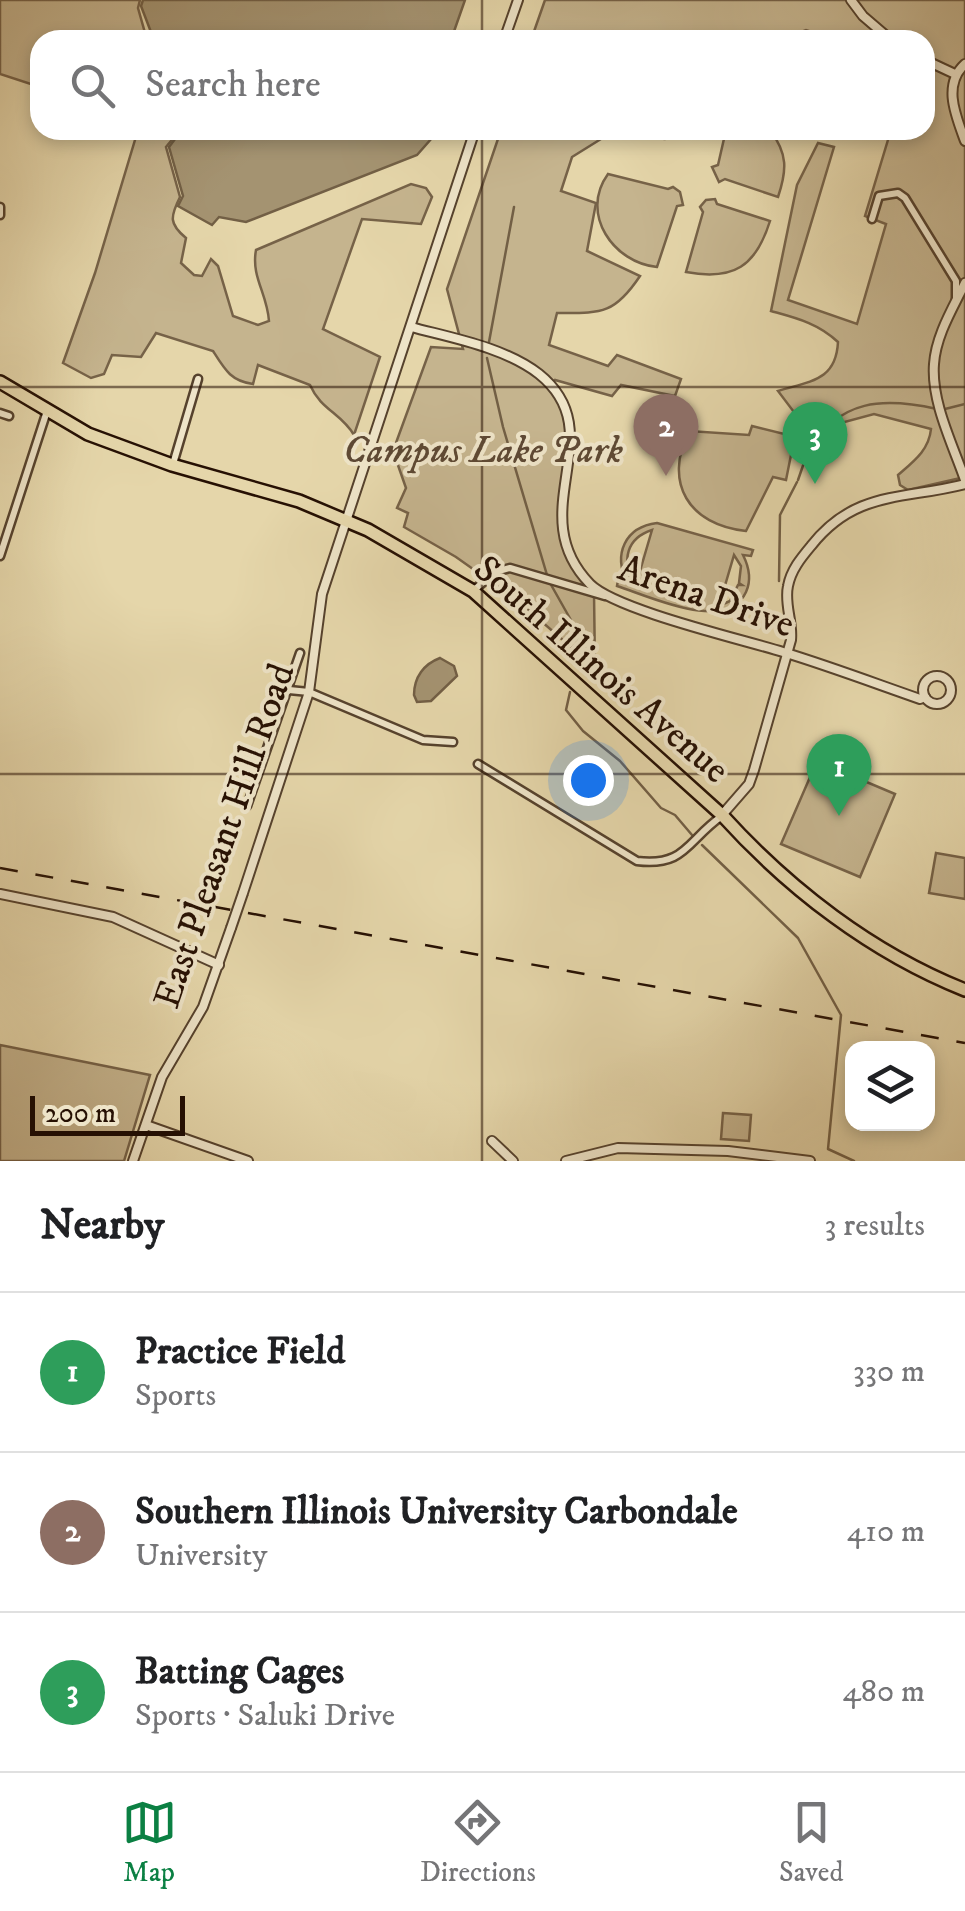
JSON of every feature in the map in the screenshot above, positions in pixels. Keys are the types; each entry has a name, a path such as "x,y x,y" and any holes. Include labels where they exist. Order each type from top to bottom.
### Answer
{"highway":[{"name":"South Illinois Avenue","path":"0,382 88,434 172,465 299,501 346,520 473,590 722,815 747,843 844,924 890,953 965,990"}],"street":[{"path":"508,30 518,0"},
{"path":"851,0 880,30"},
{"path":"965,64 955,74 952,96 965,141"},
{"path":"935,65 955,74"},
{"name":"East Pleasant Hill Road","path":"134,1161 162,1078 202,1007 219,965 308,692 322,594 472,140"},
{"path":"872,219 879,196 898,193 905,198 956,281 956,300"},
{"path":"478,764 637,861 666,862 686,850 722,815 749,784 788,654 792,624 787,593 791,574 832,522 876,499 965,482 934,378 937,350 965,283"},
{"name":"Arena Drive","path":"410,326 506,357 536,372 563,401 571,441 563,486 562,535 591,586 610,598 920,699 925,696"},
{"path":"172,465 198,379"},
{"path":"0,556 48,411"},
{"path":"0,413 10,416"},
{"path":"473,590 494,572 510,568 610,598"},
{"path":"247,806 300,653"},
{"path":"288,690 308,692 424,740 453,742"},
{"path":"0,894 113,917 219,965"},
{"path":"146,1124 248,1161"},
{"path":"492,1141 513,1161"},
{"path":"566,1161 618,1148 697,1150 810,1161"},
{"path":"696,1161 697,1150"}],"green space":[{"path":"0,0 140,0 138,8 144,30 30,30 30,84 0,74"},
{"path":"545,0 965,0 965,477 908,490 900,485 898,475 924,449 931,429 874,414 815,430 806,428 778,391 827,372 838,342 815,326 771,311 797,185 818,143 834,147 788,300 857,324 886,224 865,216 888,140 935,140 935,30 534,30"},
{"path":"135,140 172,140 166,147 180,197 173,220 186,238 181,263 194,275 202,276 211,259 218,266 233,316 258,325 269,321 256,269 256,250 411,184 426,188 432,197 421,224 362,219 323,329 380,357 354,435 310,385 258,365 253,384 239,380 229,374 213,351 156,333 141,357 112,355 104,374 91,378 63,363"},
{"name":"Campus Lake Park","path":"498,140 599,140 572,157 561,191 596,203 587,251 640,276 614,305 596,312 557,313 549,345 608,366 617,355 681,379 675,396 621,385 612,396 555,380 550,385 569,419 562,535 594,593 595,668 518,601 456,557 404,527 408,513 397,508 406,488 393,451 431,347 463,349 447,289"},
{"path":"724,140 776,140 784,162 778,197 725,179 719,182 712,167 718,165"},
{"path":"608,174 673,187 680,192 683,205 677,206 657,267 627,256 606,234 597,205"},
{"path":"715,199 717,204 770,221 758,249 741,267 717,274 686,272 703,212 700,207 706,200"},
{"path":"752,426 784,434 791,431 797,443 793,445 786,480 773,477 746,531 709,520 696,510 686,498 679,468 689,431 749,435"},
{"path":"657,523 753,550 751,556 743,555 749,573 746,592 736,604 705,611 617,586 618,580 627,582 621,562 625,544 646,526","holes":["652,530 637,581 636,582 628,566 629,551 637,539","734,555 741,566 742,585 738,585 730,601 719,606"]},
{"path":"817,761 895,794 860,877 781,844"},
{"path":"936,853 965,858 965,899 929,893"},
{"path":"0,1045 150,1075 124,1161 0,1161"},
{"path":"723,1113 751,1115 749,1141 721,1139"}],"shaded area":[{"path":"143,0 465,0 454,30 150,30 141,6"},
{"path":"174,140 430,140 417,155 246,222 219,217 212,225 178,206 183,196 169,147"},
{"path":"440,658 454,666 457,676 431,701 417,702 414,688 418,677"}],"waterway":[{"path":"489,342 514,207"},
{"path":"487,358 547,575"},
{"path":"809,450 834,420 864,406 899,403 937,409"},
{"path":"945,409 965,404"},
{"path":"798,480 807,454"},
{"path":"779,581 780,515 797,482"},
{"path":"550,583 576,629 582,660"},
{"path":"570,692 566,710 583,731 620,761 661,808 675,815 692,835"},
{"path":"702,845 798,938 841,1015 828,1149 854,1161"}],"railway":[{"path":"0,868 965,1043"}],"place":[{"name":"Southern Illinois University Carbondale","path":"666,476"},
{"name":"Batting Cages","path":"815,484"},
{"name":"Practice Field","path":"839,816"}]}
